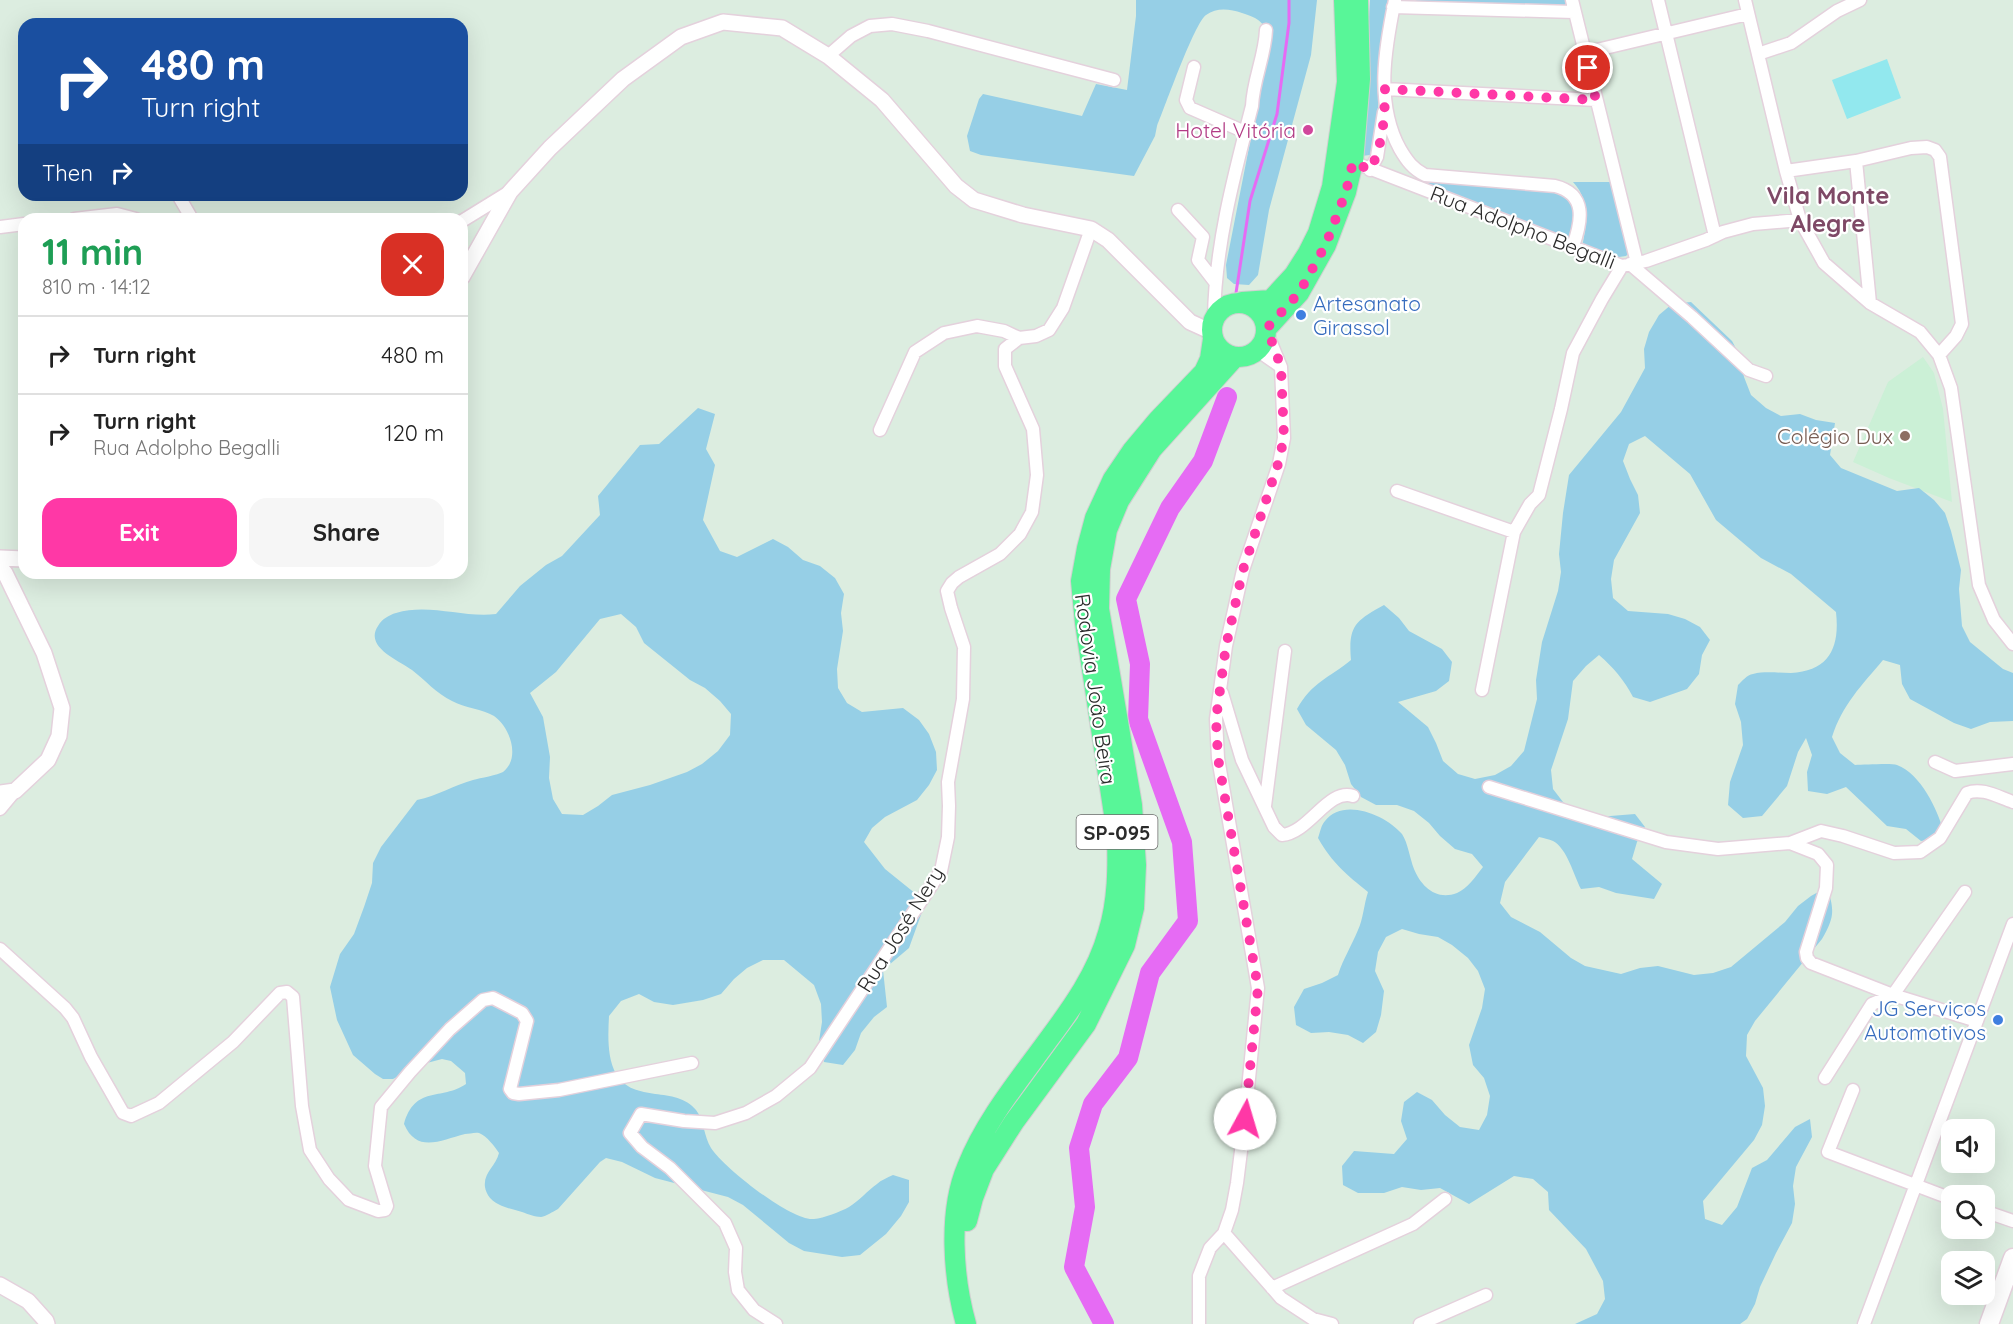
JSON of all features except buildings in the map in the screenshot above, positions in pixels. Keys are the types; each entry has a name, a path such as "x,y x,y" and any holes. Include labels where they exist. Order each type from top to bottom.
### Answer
{"main road":[{"path":"1235,357 1222,351 1213,330 1226,306 1242,302 1271,300 1294,275 1318,233 1332,187 1347,82 1344,0"},
{"path":"1257,350 1267,330 1299,293 1326,244 1346,192 1361,166 1358,0"},
{"path":"1242,302 1262,313 1267,330"},
{"name":"Rodovia João Beira","path":"966,1324 959,1297 955,1251 957,1207 966,1168 984,1131 1075,1004 1108,934 1115,900 1118,868 1117,834 1085,623 1081,581 1087,548 1095,518 1113,479 1132,451 1158,420 1204,372 1210,358 1213,330"},
{"name":"SP-095","path":"1235,357 1250,355 1257,350"},
{"name":"Rodovia João Beira","path":"979,1324 970,1292 965,1253 965,1228 984,1168 1014,1122 1086,1024 1125,945 1134,908 1136,864 1132,805 1099,609 1100,568 1107,530 1119,501 1152,448 1235,357"},
{"path":"1989,1324 2013,1258"}],"street":[{"path":"1658,0 1715,236"},
{"path":"1745,0 1800,220 1824,263 1870,303 1920,332 1948,344"},
{"path":"1758,54 1791,43 1836,6 1860,0"},
{"path":"1361,166 1377,156 1385,108 1386,47 1394,4 1573,6 1596,100 1630,264 1749,370 1767,376"},
{"path":"1584,53 1748,14"},
{"path":"468,266 510,192 550,148 623,79 681,37 723,22 782,28 828,56 882,100 956,186 975,200 1023,215 1091,229 1108,240 1190,322 1213,330 1215,282 1229,197 1252,106 1253,91 1266,41 1266,30"},
{"path":"828,56 851,36 870,26 892,24 928,31 1114,80"},
{"path":"1194,67 1186,100 1190,108 1245,132"},
{"path":"1385,89 1596,100"},
{"path":"1385,108 1395,140 1415,171 1425,175 1554,186 1572,193 1580,214 1573,246"},
{"path":"1786,171 1856,160 1911,148 1927,147 1935,150 1940,157 1962,324 1956,336 1939,355"},
{"path":"1856,160 1870,303"},
{"name":"Rua Adolpho Begalli","path":"1361,166 1573,246 1630,264 1753,224 1800,220"},
{"path":"1412,185 1415,171"},
{"path":"468,216 510,192"},
{"path":"1178,210 1203,237 1198,260 1215,282"},
{"path":"0,227 18,225"},
{"path":"880,430 915,352 944,333 977,326 1004,331 1019,338 1036,336 1049,330 1063,308 1091,229"},
{"path":"1482,690 1514,532 1530,504 1539,495 1573,353 1602,299 1630,264"},
{"path":"1199,1324 1199,1276 1210,1248 1224,1233 1232,1210 1237,1183 1258,988 1218,758 1216,719 1226,646 1243,570 1278,464 1284,438 1281,367 1267,330"},
{"path":"1920,332 1939,355 1951,388 1979,585 1994,620 2013,644"},
{"name":"Rua José Nery","path":"776,1324 754,1310 738,1290 735,1272 736,1248 725,1223 670,1168 642,1147 630,1133 641,1114 684,1121 716,1123 746,1113 776,1096 810,1068 941,871 948,837 948,782 963,699 964,647 947,591 959,577 1000,554 1020,534 1032,512 1037,475 1033,429 1005,366 1005,349 1019,338"},
{"path":"1257,350 1281,367"},
{"path":"1397,491 1514,532"},
{"path":"0,558 18,559"},
{"path":"0,567 44,653 62,708 59,736 48,760 7,792 0,809"},
{"path":"1265,807 1285,651"},
{"path":"1220,686 1242,759 1274,827 1282,835 1289,835 1300,830 1333,799 1347,794 1353,796"},
{"path":"1935,762 1955,771 2013,764"},
{"path":"1961,770 1971,791"},
{"path":"1489,787 1666,842 1718,849 1790,843 1821,831 1894,853 1920,852 1940,838 1967,793 1981,791 2013,802"},
{"path":"1790,843 1818,854 1827,865 1826,888 1806,952 1807,958 1812,963 1893,995 1977,1021"},
{"path":"1825,1078 1872,1004 1893,995 1965,892"},
{"path":"1864,1324 2013,924"},
{"path":"0,949 69,1013 123,1113 131,1116 159,1103 233,1042 280,993 286,992 292,997 302,1106 310,1150 330,1179 349,1200 378,1211 385,1210 387,1206 375,1166 381,1107 450,1029 483,1000 493,998 522,1013 527,1021 510,1089 513,1093 559,1090 692,1063"},
{"path":"1853,1090 1828,1152 1941,1194"},
{"path":"1272,1288 1413,1224 1445,1199"},
{"path":"1995,1215 2013,1221"},
{"path":"1224,1233 1281,1298 1312,1319 1332,1324"},
{"path":"0,1285 28,1301 47,1324"},
{"path":"1420,1324 1486,1295"}],"shaded area":[{"path":"1136,0 1317,0 1311,55 1269,210 1258,275 1249,285 1234,284 1227,278 1226,265 1270,40 1266,29 1253,17 1233,10 1219,10 1206,15 1194,33 1155,136 1134,176 981,155 970,151 967,136 979,99 983,94 1082,116 1096,84 1127,90"},
{"path":"1370,0 1389,0 1381,48 1378,108 1371,151 1370,155 1361,156"},
{"path":"1415,0 1568,0 1570,8 1421,3"},
{"path":"1887,59 1901,98 1847,119 1832,80"},
{"path":"1425,179 1562,192 1572,203 1575,214 1568,240 1425,187"},
{"path":"1573,182 1613,182 1629,253 1626,256 1619,257 1582,247 1586,221 1585,204"},
{"path":"1691,302 1732,341 1740,356 1744,377 1751,395 1766,408 1781,416 1800,414 1816,420 1835,423 1830,455 1841,468 1897,491 1919,488 1945,513 1961,570 1959,589 1962,626 1970,642 2003,669 2013,673 2013,721 1990,722 1971,729 1954,723 1910,699 1902,684 1900,665 1883,660 1847,705 1832,737 1840,753 1855,765 1897,765 1913,776 1927,793 1937,813 1944,832 1940,838 1921,841 1906,829 1887,826 1846,787 1827,794 1808,791 1807,772 1812,755 1806,738 1798,752 1787,786 1762,816 1743,818 1728,805 1730,782 1743,745 1741,722 1735,704 1738,685 1753,674 1791,673 1815,668 1823,662 1834,647 1836,612 1791,574 1761,558 1716,520 1690,474 1645,436 1629,444 1623,461 1638,495 1640,513 1614,560 1611,579 1613,598 1628,611 1668,614 1685,619 1700,627 1710,640 1702,655 1699,674 1687,689 1650,702 1633,697 1618,674 1599,655 1573,681 1568,719 1551,770 1553,789 1563,802 1579,814 1598,817 1635,814 1645,827 1632,859 1662,884 1654,899 1616,893 1599,887 1581,889 1570,863 1558,845 1539,837 1505,882 1500,903 1511,917 1540,932 1571,958 1585,966 1621,974 1640,968 1658,966 1694,975 1713,973 1731,967 1785,922 1798,906 1827,887 1832,914 1822,939 1755,1021 1747,1035 1746,1056 1763,1088 1765,1106 1762,1125 1754,1140 1703,1201 1705,1219 1722,1225 1737,1207 1752,1168 1767,1160 1795,1127 1810,1119 1812,1137 1796,1167 1792,1223 1760,1287 1747,1319 1740,1324 1575,1324 1597,1314 1605,1299 1603,1281 1586,1249 1549,1210 1548,1192 1533,1179 1514,1176 1469,1204 1440,1188 1421,1190 1402,1187 1384,1193 1358,1193 1343,1185 1342,1166 1354,1151 1394,1154 1407,1139 1401,1121 1404,1102 1417,1092 1432,1100 1460,1127 1479,1130 1487,1115 1490,1096 1484,1078 1473,1065 1469,1045 1482,1008 1485,989 1478,971 1468,958 1452,945 1438,937 1402,929 1386,937 1378,952 1375,971 1384,991 1376,1032 1363,1043 1348,1035 1329,1032 1311,1033 1296,1025 1294,1007 1304,989 1338,975 1360,926 1368,892 1340,868 1323,847 1318,838 1322,825 1333,814 1342,810 1364,811 1386,821 1402,834 1421,881 1430,890 1442,895 1461,891 1483,867 1472,854 1455,849 1414,811 1397,805 1376,805 1361,797 1351,784 1345,765 1336,750 1306,725 1297,709 1315,686 1351,660 1352,632 1360,620 1384,605 1399,618 1409,631 1442,649 1452,662 1449,681 1436,691 1398,702 1428,727 1443,761 1458,774 1475,779 1495,775 1511,766 1524,751 1537,699 1536,680 1542,642 1558,591 1561,572 1559,554 1569,475 1621,412 1645,368 1644,349 1649,332 1659,315 1672,304"},
{"name":"Colégio Dux","path":"1923,357 1934,373 1943,409 1952,502 1853,462 1888,382"},
{"path":"698,408 715,414 706,449 715,465 703,520 720,551 737,557 773,539 788,547 803,560 820,566 835,578 844,594 841,613 843,631 837,669 838,688 847,703 862,712 903,708 919,720 929,734 936,752 937,770 917,800 885,817 872,828 864,842 885,869 916,894 922,912 909,948 883,970 887,1007 874,1017 861,1033 855,1050 843,1065 824,1062 819,1041 822,1022 821,1004 814,985 784,960 763,960 747,968 721,994 703,1000 673,1005 654,1002 639,994 621,1001 609,1016 608,1038 611,1060 616,1074 633,1089 678,1098 688,1103 699,1114 711,1148 729,1168 775,1203 804,1218 814,1219 845,1209 880,1181 893,1175 909,1180 909,1202 901,1216 886,1234 860,1255 842,1257 804,1251 789,1243 743,1205 728,1197 655,1178 622,1162 606,1158 558,1209 545,1216 534,1216 499,1205 490,1198 485,1182 499,1153 485,1137 474,1133 423,1142 409,1133 404,1124 409,1112 422,1099 457,1089 466,1084 465,1073 451,1061 442,1059 423,1064 393,1079 383,1079 353,1055 337,1020 330,987 340,954 354,934 364,907 372,883 373,863 381,847 417,800 466,782 503,772 511,759 512,751 505,727 494,716 447,698 379,647 375,640 378,626 388,616 408,610 496,614 520,586 546,565 562,556 600,515 598,496 640,445 659,444","holes":["621,614 636,627 644,643 720,701 731,714 730,735 718,751 687,772 612,795 583,815 562,814 553,799 549,778 550,757 543,717 530,693 556,672 600,619"]}],"waterway":[{"path":"1236,293 1250,201 1277,114 1289,23 1289,0"},
{"path":"1104,1324 1074,1267 1085,1207 1079,1148 1093,1104 1128,1058 1150,973 1188,921 1182,842 1138,719 1140,664 1126,599 1170,508 1203,461 1227,397"}],"place":[{"name":"Hotel Vitória","path":"1308,130"},
{"name":"Artesanato Girassol","path":"1301,315"},
{"name":"Colégio Dux","path":"1905,436"},
{"name":"JG Serviços Automotivos","path":"1998,1020"}],"district":[{"name":"Vila Monte Alegre","path":"1828,209"}],"route":[{"path":"1245,1119 1258,988 1218,758 1216,719 1226,646 1243,570 1278,464 1284,438 1281,367 1267,328 1299,293 1326,244 1346,192 1353,162 1370,170 1377,156 1385,108 1385,89 1596,100 1588,68"}]}
